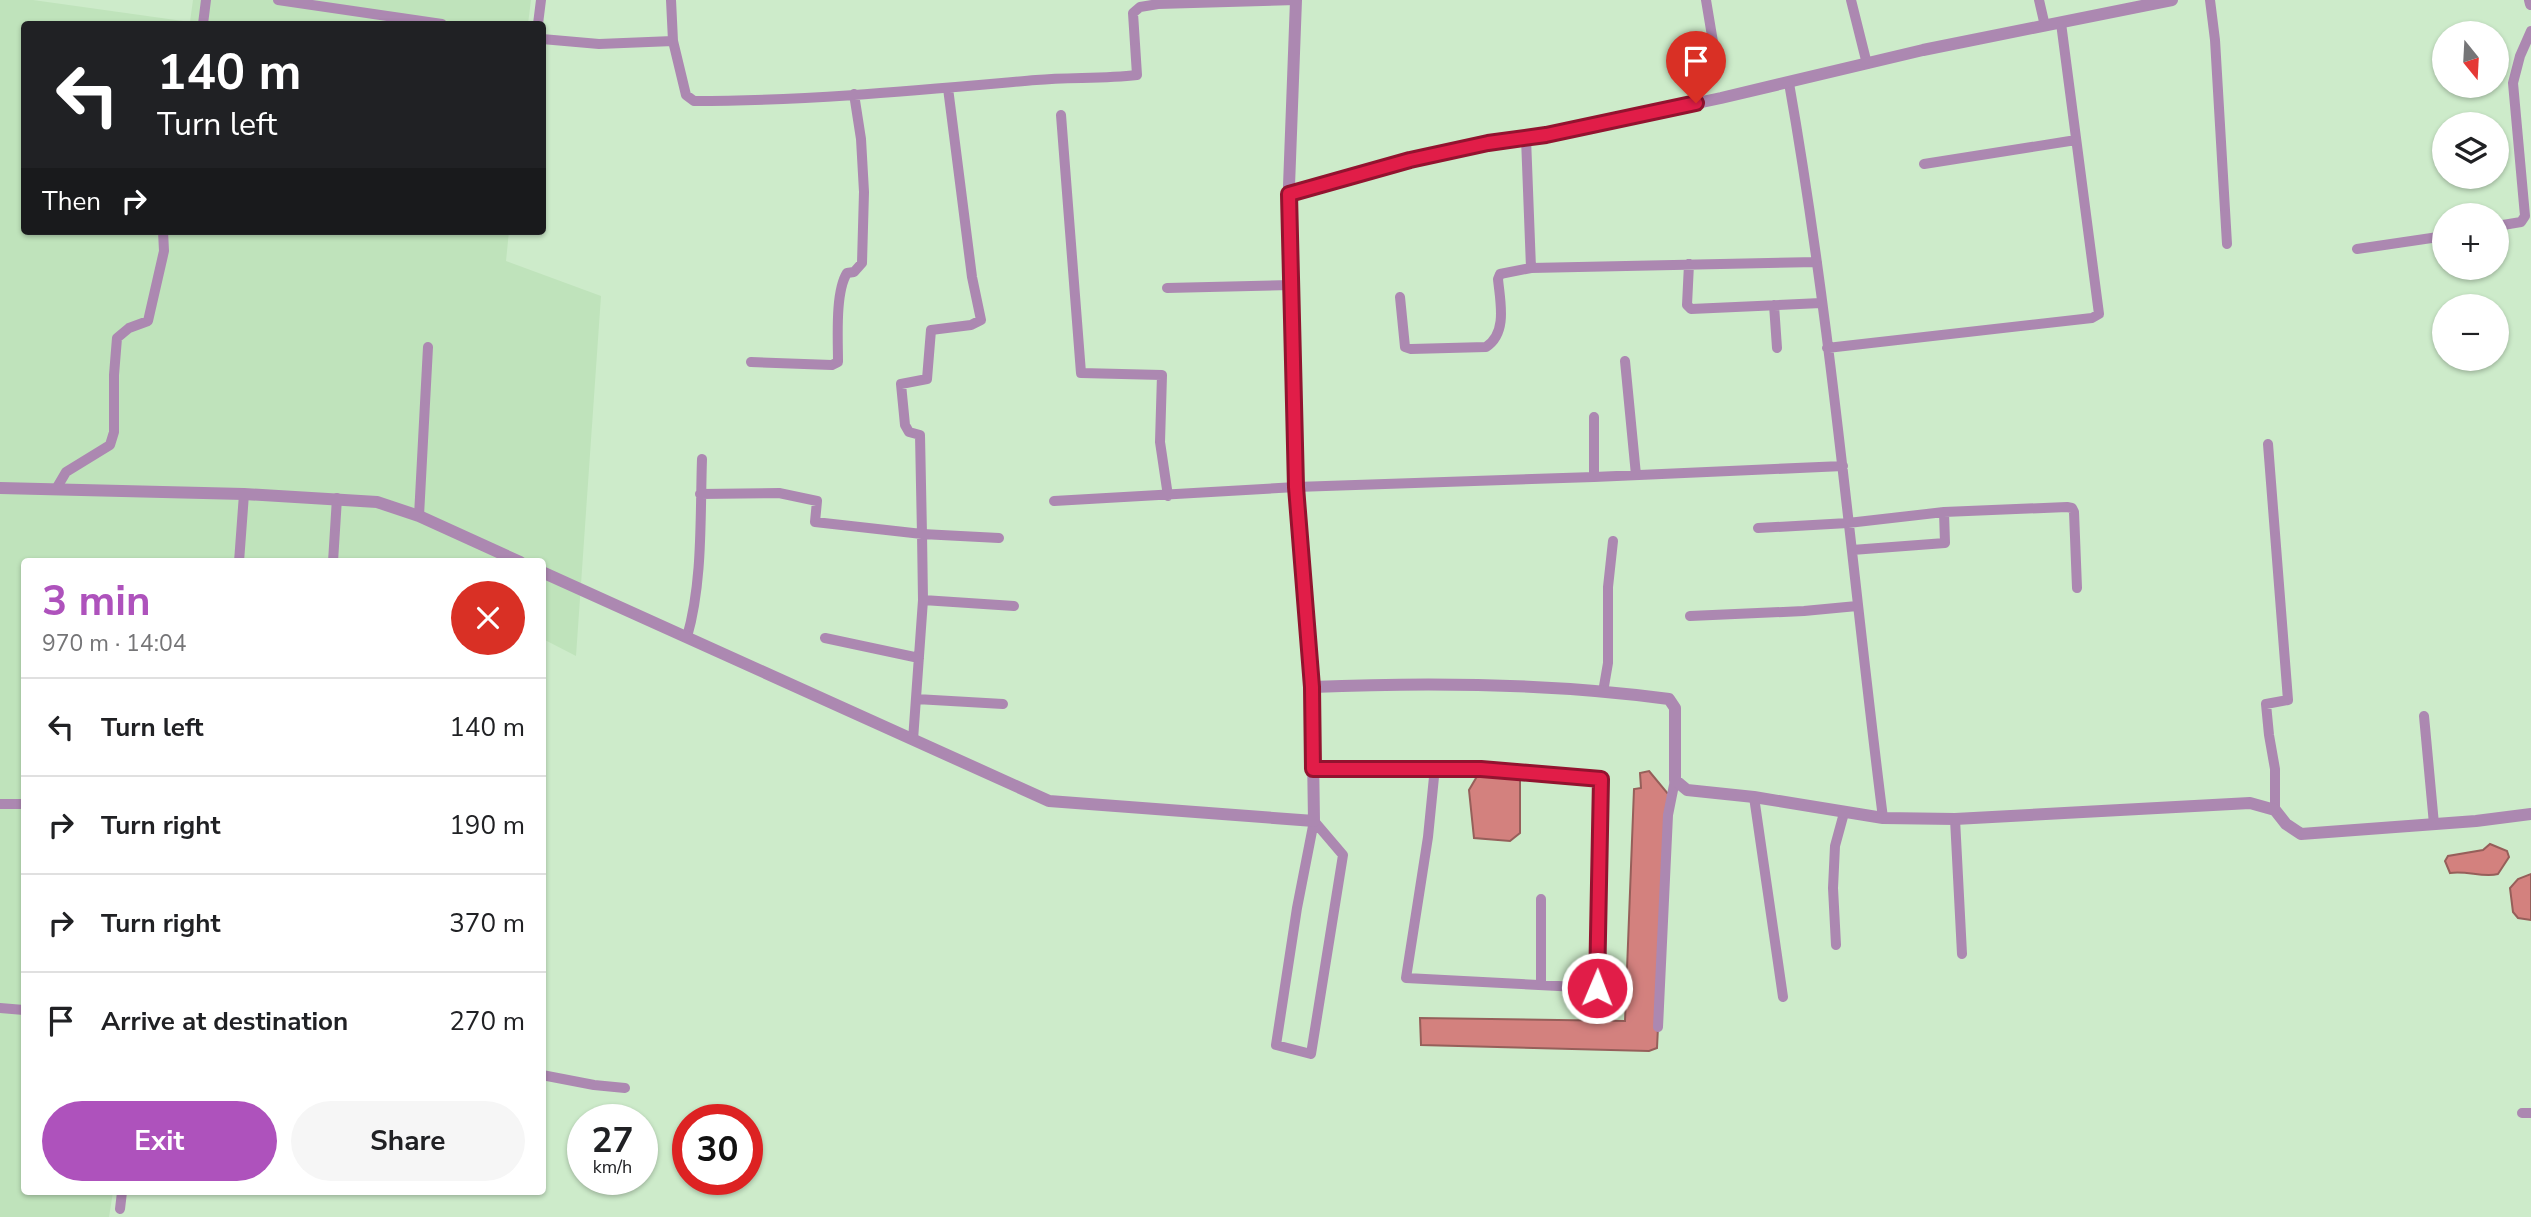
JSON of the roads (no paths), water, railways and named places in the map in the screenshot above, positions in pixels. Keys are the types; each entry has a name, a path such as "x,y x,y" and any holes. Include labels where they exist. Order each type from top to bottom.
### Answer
{"street":[{"path":"203,21 206,0"},
{"path":"278,0 403,21"},
{"path":"538,21 541,0"},
{"path":"671,0 673,41 686,95 694,101 761,100 1040,79 1109,79 1137,75 1131,0"},
{"path":"546,574 1049,801 1314,821 1343,855 1311,1054 1276,1045 1297,908 1314,821 1312,687 1296,487 1289,194 1296,0 1158,4 1140,7 1133,13"},
{"path":"1706,0 1716,54"},
{"path":"1851,0 1867,64"},
{"path":"2039,0 2045,26"},
{"path":"1289,194 1410,160 1790,83 1867,64 2172,0"},
{"path":"2210,0 2215,40 2227,244"},
{"path":"1827,348 2092,318 2099,314 2061,23"},
{"path":"2509,224 2521,222 2525,216 2513,83 2520,55 2531,31"},
{"path":"546,39 599,44 673,41"},
{"path":"1790,83 1810,199 1883,818"},
{"path":"913,740 923,600 920,435 909,432 905,425 901,384 927,379 931,330 971,325 981,320 972,277 948,88"},
{"path":"751,362 832,365 838,362 838,318 843,281 847,273 854,272 862,263 864,192 861,139 854,94"},
{"path":"1061,115 1081,373 1162,375 1160,442 1168,496"},
{"path":"1526,138 1531,268"},
{"path":"1924,164 2076,140"},
{"path":"56,489 66,472 110,444 114,432 117,338 129,328 148,321 164,251 163,235"},
{"path":"2357,249 2432,238"},
{"path":"1400,297 1405,346 1410,349 1486,347 1493,342 1501,320 1500,274 1531,268 1816,262"},
{"path":"1689,264 1687,305 1691,309 1821,303"},
{"path":"1167,288 1292,285"},
{"path":"1773,305 1777,348"},
{"path":"419,516 428,347"},
{"path":"1625,361 1636,475"},
{"path":"1594,417 1594,478"},
{"path":"2268,444 2288,700 2266,704 2275,769 2275,810"},
{"path":"687,637 694,611 702,458"},
{"path":"1054,501 1296,487 1594,478 1843,466"},
{"path":"0,488 244,494 377,502 419,516 511,558"},
{"path":"701,494 779,493 817,501 815,522 922,534 999,538"},
{"path":"239,558 244,494"},
{"path":"334,558 337,498"},
{"path":"1758,528 1848,523 1944,512 2072,508 2077,588"},
{"path":"1852,550 1945,543 1944,512"},
{"path":"1603,692 1608,663 1608,587 1613,541"},
{"path":"923,600 1014,606"},
{"path":"1690,616 1857,606"},
{"path":"825,638 919,658"},
{"path":"1312,687 1388,684 1494,685 1669,699 1675,708 1675,780 1668,814 1658,1027"},
{"path":"916,699 1003,704"},
{"path":"2424,716 2434,824"},
{"path":"1313,769 1435,767 1503,769 1601,779 1597,988 1406,978 1428,837 1435,767"},
{"path":"1675,780 1687,790 1754,797 1883,818 1955,819 2250,803 2275,810 2286,824 2301,834 2531,814"},
{"path":"1754,797 1783,997"},
{"path":"0,804 21,804"},
{"path":"1836,945 1833,888 1835,846 1844,813"},
{"path":"1955,819 1962,954"},
{"path":"1541,899 1541,985"},
{"path":"0,1008 21,1010"},
{"path":"546,1075 594,1085 625,1088"},
{"path":"120,1209 122,1195"}]}
